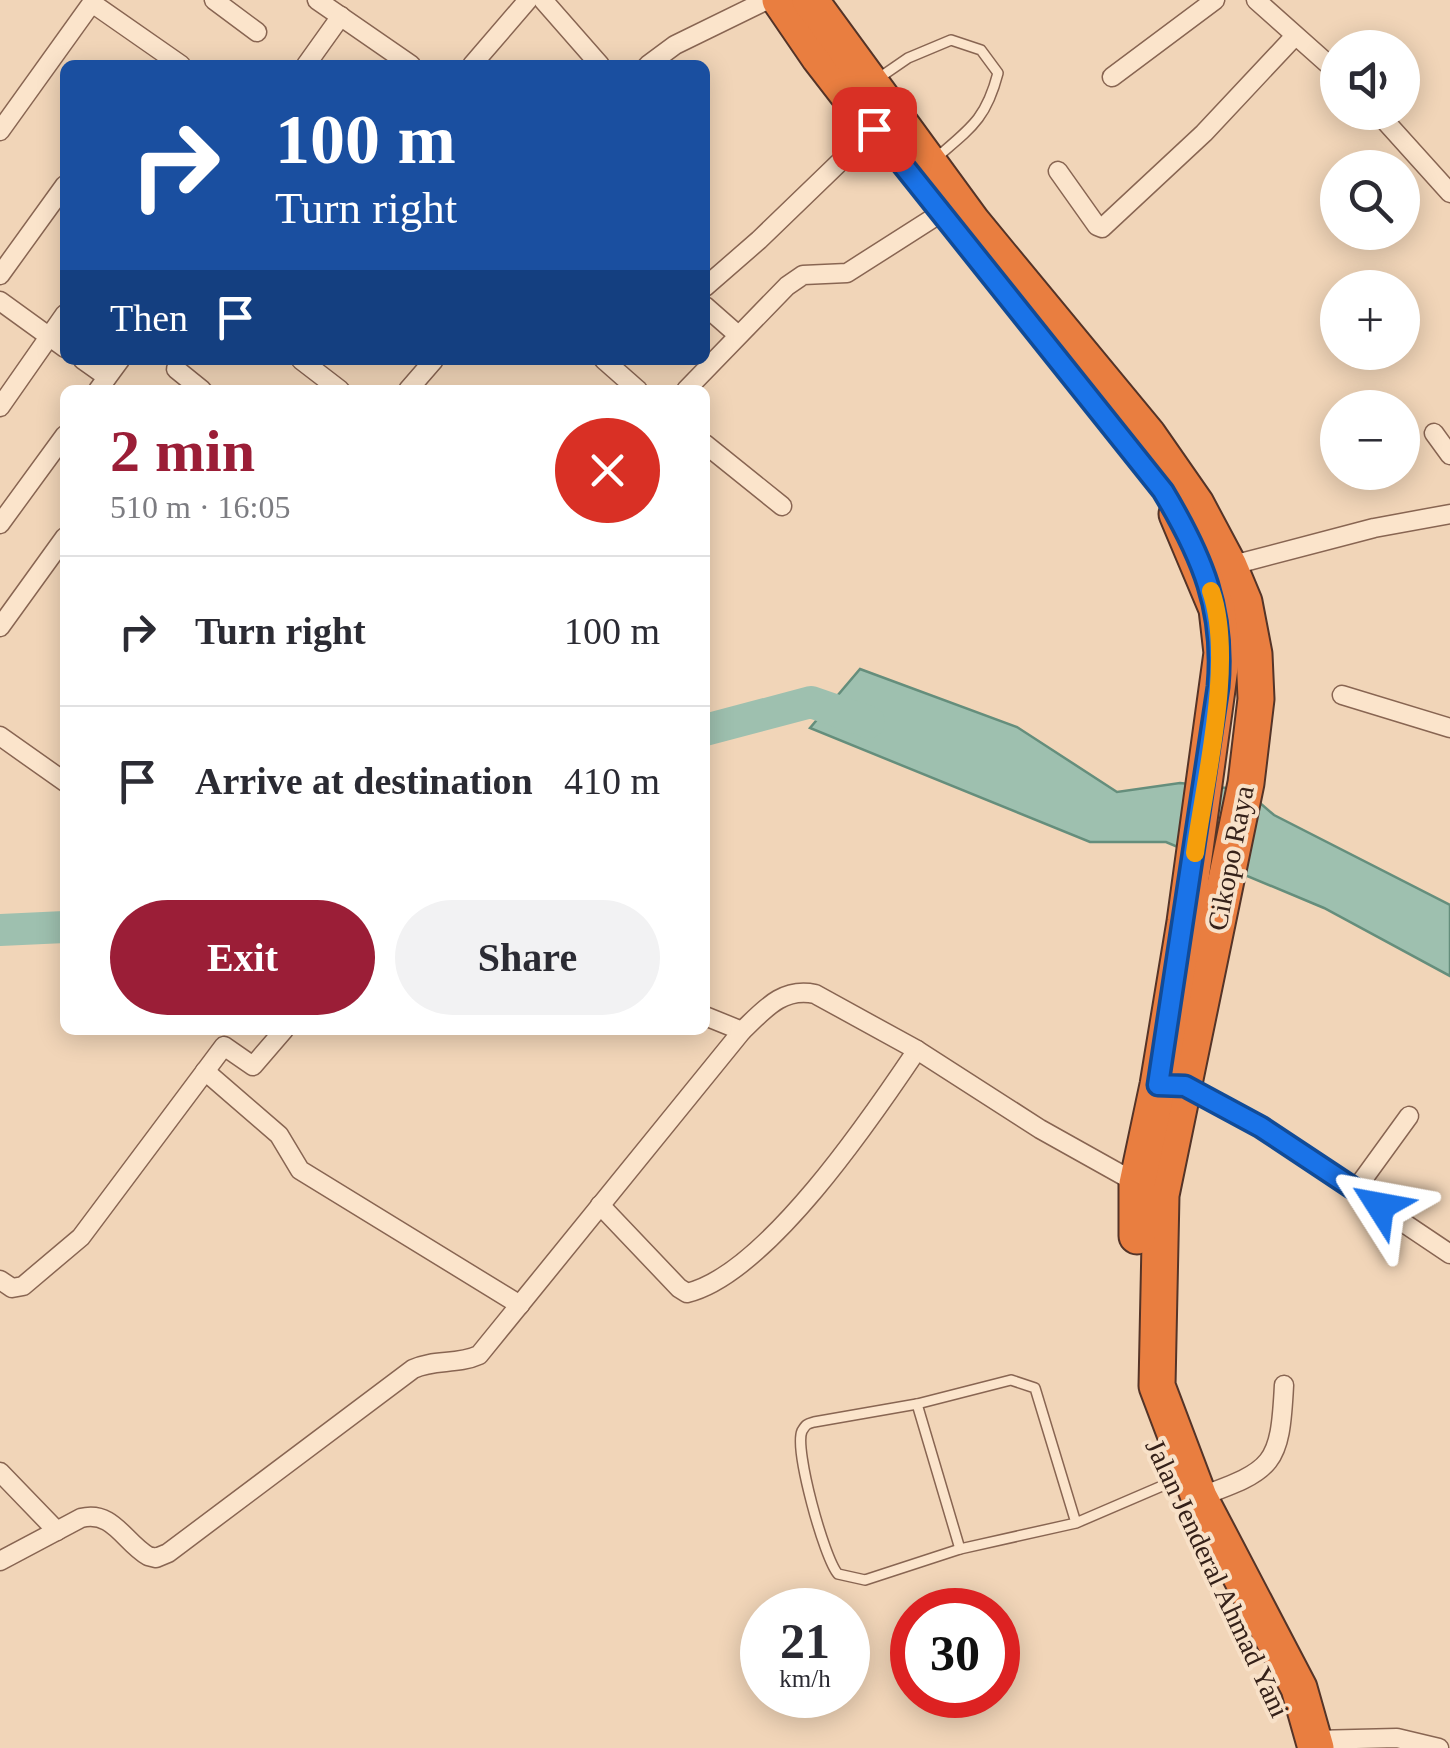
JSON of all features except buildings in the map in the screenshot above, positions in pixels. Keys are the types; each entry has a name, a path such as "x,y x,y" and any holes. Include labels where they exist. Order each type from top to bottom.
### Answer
{"highway":[{"path":"780,0 860,92 921,170 941,213 1140,459 1180,520 1217,609 1222,653 1185,922 1171,1086 1149,1190 1157,1386 1184,1490 1299,1688 1308,1745"},
{"path":"810,0 860,92 874,129 921,170"},
{"name":"Cikopo Raya","path":"921,170 1021,282 1148,435 1196,504 1244,602 1254,654 1256,699 1246,783 1198,1017 1171,1086"}],"street":[{"path":"214,0 257,32"},
{"path":"318,0 404,60"},
{"path":"476,60 528,0"},
{"path":"542,0 596,60"},
{"path":"655,60 767,0"},
{"path":"1112,77 1215,0"},
{"path":"1256,0 1320,58"},
{"path":"0,130 87,3 156,58"},
{"path":"310,60 341,16"},
{"path":"1058,171 1102,228 1204,134 1294,37"},
{"path":"710,283 874,129"},
{"path":"1394,130 1447,184"},
{"path":"0,276 60,192"},
{"path":"710,365 787,286 803,275 846,273 941,213"},
{"path":"0,301 60,344"},
{"path":"710,310 738,335"},
{"path":"0,407 60,321"},
{"path":"308,365 334,385"},
{"path":"412,385 430,365"},
{"path":"617,365 634,385"},
{"path":"691,385 710,365"},
{"path":"176,369 196,385"},
{"path":"1434,433 1450,456"},
{"path":"0,524 60,442"},
{"path":"710,448 782,506"},
{"path":"1229,566 1374,528 1450,514"},
{"path":"0,627 60,544"},
{"path":"1342,695 1450,728"},
{"path":"0,736 60,778"},
{"path":"0,1561 81,1518 100,1516 148,1556 156,1558 168,1553 413,1368 455,1364 479,1355 742,1031 774,1001 802,991 815,994 916,1050 1040,1129 1149,1190"},
{"path":"710,1018 742,1031"},
{"path":"0,1280 12,1288 23,1286 73,1246 224,1046 254,1066 280,1035"},
{"path":"600,1205 679,1288 691,1292 709,1286 753,1256 776,1232 832,1166 916,1050"},
{"path":"205,1072 279,1136 300,1170 520,1305"},
{"path":"1171,1086 1261,1127 1450,1254"},
{"path":"1356,1190 1409,1116"},
{"path":"1184,1490 1244,1481 1262,1470 1276,1454 1282,1430 1284,1385"},
{"path":"0,1472 57,1530"},
{"path":"1308,1745 1397,1738 1445,1748"}],"lane":[{"path":"860,92 908,58 951,40 981,50 998,73 990,103 972,127 921,170"},
{"path":"1076,1523 1035,1388 1011,1380 917,1404 814,1422 801,1433 801,1453 824,1552 838,1574 865,1580 960,1550 1076,1523 1184,1490"},
{"path":"917,1404 960,1550"}],"shaded area":[{"path":"860,669 1017,727 1117,792 1180,783 1245,790 1274,815 1450,905 1450,976 1324,908 1166,842 1090,842 810,728"}],"waterway":[{"path":"710,729 811,702 869,722"},
{"path":"0,930 60,927"}],"slow traffic":[{"path":"1195,853 1222,653 1211,591"}],"route":[{"path":"874,129 1163,491 1180,520 1217,609 1222,653 1218,687 1158,1085 1185,1086 1261,1127 1380,1206"}]}
